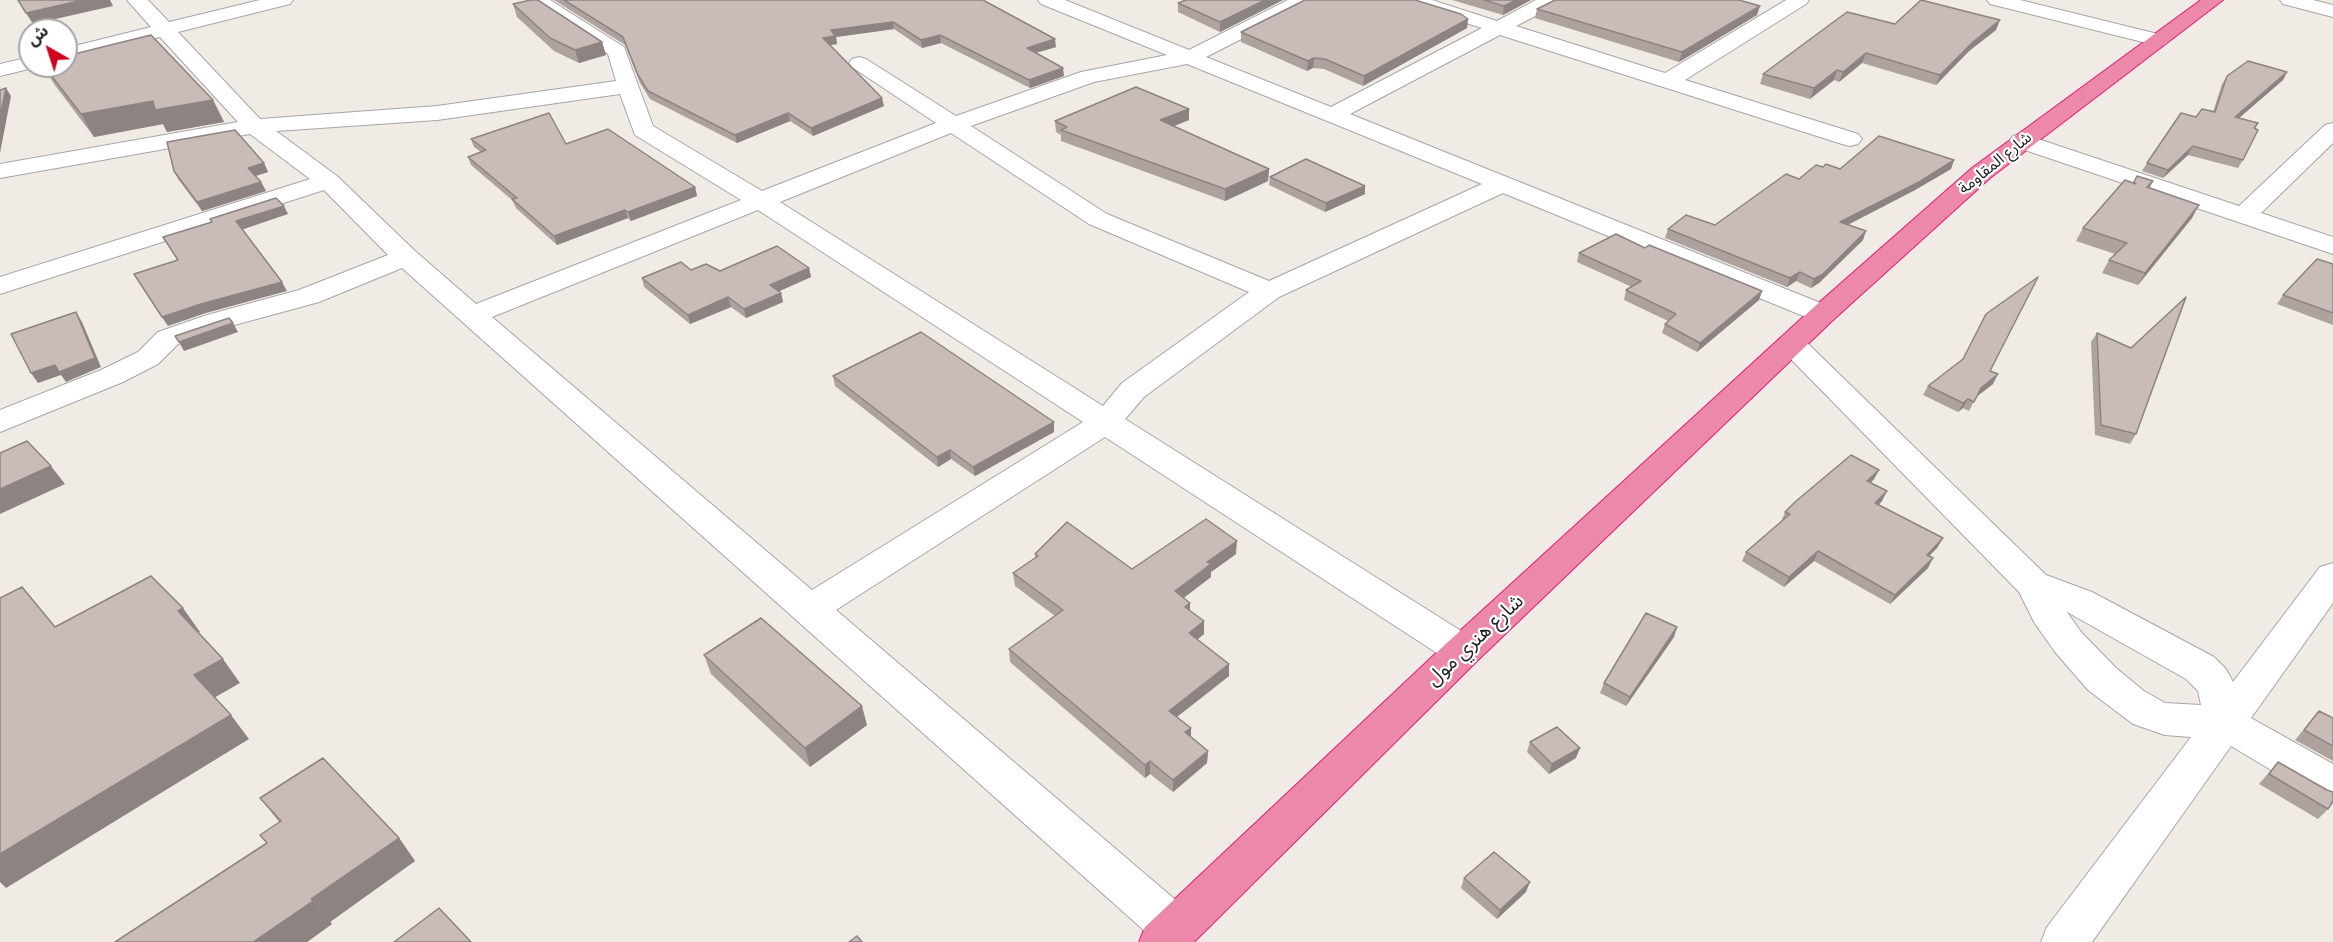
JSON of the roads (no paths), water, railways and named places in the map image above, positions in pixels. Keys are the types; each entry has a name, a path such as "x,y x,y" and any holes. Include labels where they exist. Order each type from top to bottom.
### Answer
{"highway":[{"name":"شارع المقاومة","path":"1792,344 1981,173 2213,0"},
{"name":"شارع هنري مول","path":"1169,936 1462,651 1792,344"}],"street":[{"path":"137,0 254,126 328,181 406,257 809,609 1169,936"},
{"path":"78,51 283,0"},
{"path":"537,0 617,51 644,130 760,201 1462,651"},
{"path":"1048,0 1823,314"},
{"path":"472,315 952,125 1089,77 1190,57 1303,0"},
{"path":"1412,0 1500,26 1850,139"},
{"path":"1332,115 1551,0"},
{"path":"1668,81 1799,0"},
{"path":"1998,0 2159,40"},
{"path":"2290,0 2333,11"},
{"path":"859,63 1098,219 1269,291"},
{"path":"0,70 18,66"},
{"path":"0,171 254,126 437,113 630,86"},
{"path":"2243,216 2333,130"},
{"path":"2021,141 2333,246"},
{"path":"0,286 328,181"},
{"path":"809,609 1106,423 1133,390 1269,291 1503,184"},
{"path":"0,422 112,376 148,358 168,338 217,321 309,296 406,257"},
{"path":"1792,344 2033,584 2047,612 2068,642 2102,679 2130,702 2147,713 2165,719 2225,723 2333,785"},
{"path":"2064,942 2333,576"},
{"path":"2033,584 2079,602 2200,668 2212,680 2219,693 2225,723"}]}
